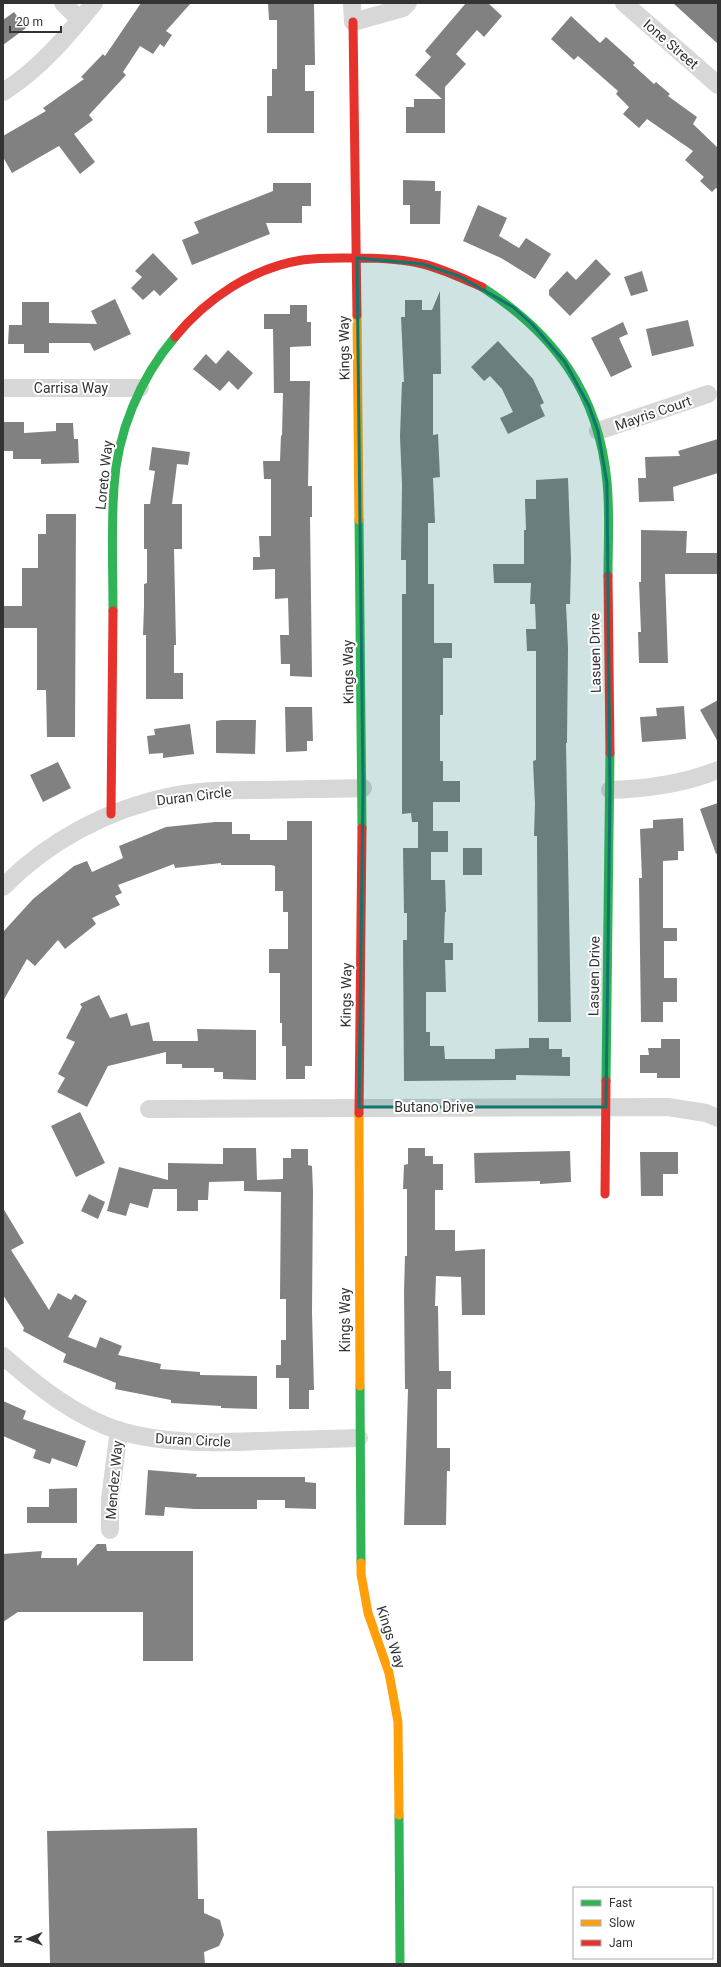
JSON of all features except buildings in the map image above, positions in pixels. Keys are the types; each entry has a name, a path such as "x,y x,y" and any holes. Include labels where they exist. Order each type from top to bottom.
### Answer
{"street":[{"path":"63,3 80,20"},
{"path":"3,92 16,84 50,54 94,3"},
{"path":"352,3 353,22 403,8 408,3"},
{"name":"Ione Street","path":"624,3 718,85"},
{"name":"Kings Way","path":"353,22 363,788 359,1107 359,1438 362,1587 368,1613 389,1672 398,1722 400,1964"},
{"name":"Loreto Way","path":"111,814 114,486 116,460 122,434 140,388 162,352 187,322 217,296 242,281 284,264 312,259 357,258"},
{"name":"Lasuen Drive","path":"357,258 398,260 423,264 459,276 481,287 513,307 532,324 565,362 578,383 598,432 604,458 607,483 610,790 605,1194"},
{"name":"Carrisa Way","path":"3,388 140,388"},
{"name":"Mayris Court","path":"598,432 708,394"},
{"path":"610,790 658,787 700,778 718,770"},
{"name":"Duran Circle","path":"3,887 42,853 71,834 111,814 173,796 219,790 363,788"},
{"name":"Butano Drive","path":"149,1109 606,1106 679,1108 706,1113 718,1118"},
{"name":"Duran Circle","path":"3,1356 27,1378 56,1398 85,1415 119,1430 146,1437 181,1442 217,1443 359,1438"},
{"name":"Mendez Way","path":"110,1530 110,1499 119,1430"}],"highlighted area":[{"path":"357,258 423,264 459,276 513,307 532,324 565,362 589,406 598,431 607,483 610,790 606,1107 359,1107 363,788"}],"traffic: fast":[{"path":"482,287 508,305 552,346 569,369 583,394 594,421 602,450 607,482 609,517 608,576"},
{"path":"113,611 113,502 116,467 120,447 132,407 141,388 162,353 175,337"},
{"path":"359,520 362,828"},
{"path":"606,1081 610,753"},
{"path":"360,1386 361,1563"},
{"path":"399,1815 400,1964"}],"traffic: slow":[{"path":"357,315 359,520"},
{"path":"359,1113 360,1386"},
{"path":"361,1563 361,1574 368,1613 389,1673 398,1722 399,1815"}],"traffic: jam":[{"path":"353,22 357,315"},
{"path":"175,337 201,310 231,287 265,270 302,260 323,258 367,258 407,261 438,268 482,287"},
{"path":"608,576 610,753"},
{"path":"111,814 113,611"},
{"path":"359,1113 362,828"},
{"path":"605,1194 606,1081"}]}
